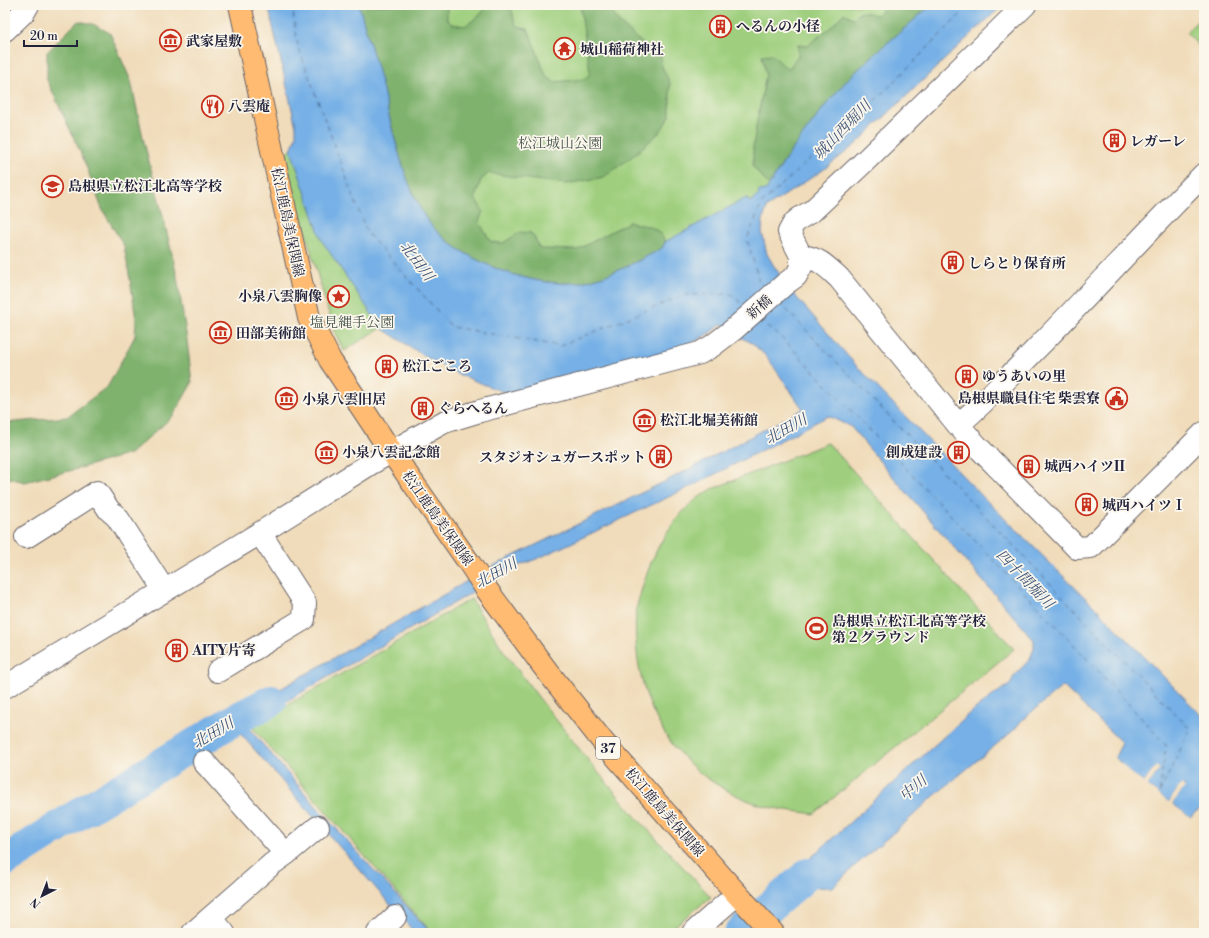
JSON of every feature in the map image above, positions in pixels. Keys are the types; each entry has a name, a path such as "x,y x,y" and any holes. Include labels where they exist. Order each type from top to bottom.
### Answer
{"main road":[{"name":"松江鹿島美保関線","path":"240,5 309,318 330,360 392,453 487,590 544,667 604,743 773,933"}],"street":[{"path":"6,28 24,12 28,5"},
{"path":"1025,5 812,211 794,223 789,232 801,256 812,257 824,263 839,278 958,425 1077,548 1091,547 1204,433"},
{"path":"958,425 1003,383 1070,315 1162,216 1204,174"},
{"name":"新橋","path":"5,687 260,533 370,464 392,453 444,422 480,411 700,353 733,330 796,276 801,267 801,256"},
{"path":"26,537 97,492 109,510 117,518 164,590"},
{"path":"218,671 304,619 305,603 260,533"},
{"path":"204,762 286,854"},
{"path":"193,933 218,925 272,864 286,854 318,826"},
{"path":"693,933 739,896"},
{"path":"378,933 395,917"}],"green space":[{"name":"松江城山公園","path":"359,5 931,5 878,51 789,154 767,189 758,192 760,195 750,202 747,198 665,242 663,247 505,271 381,85"},
{"path":"359,5 447,5 447,19 452,24 465,26 479,16 487,6 495,5 512,10 514,21 517,26 528,29 546,76 554,82 585,79 590,73 580,5 610,5 616,19 636,38 647,47 660,47 662,67 670,83 670,116 660,132 634,155 604,177 566,184 489,173 481,180 475,198 483,211 479,222 491,242 503,243 520,232 531,233 536,240 538,247 541,249 577,250 629,222 655,229 662,236 665,242 663,247 631,265 601,277 581,282 561,283 538,281 514,275 469,255 449,242 432,227 421,210 408,180 393,134 379,76"},
{"path":"884,5 931,5 848,79 825,106 789,154 769,185 753,167 753,147 766,74 762,55 772,54 788,70 798,55 798,45 807,46 831,27 844,13 853,18 861,12 876,15 880,13"},
{"path":"1204,15 1204,52 1186,32"},
{"path":"78,21 93,24 110,33 131,81 144,142 177,276 192,383 173,416 130,454 25,482 5,477 5,423 67,417 108,386 135,336 136,320 124,246 102,209 84,160 47,80 47,52"},
{"name":"塩見縄手公園","path":"291,150 322,240 381,328 344,351 334,331 296,200 284,152"},
{"name":"島根県立松江北高等学校 第２グラウンド","path":"828,443 1014,649 814,814 767,807 731,793 704,776 676,749 655,716 642,680 638,661 636,620 637,606 648,571 656,552 666,533 686,508 712,489"},
{"path":"471,599 503,650 592,765 636,817 711,897 666,933 432,933 251,726"}],"water":[{"path":"268,5 359,5 379,76 393,134 403,165 421,210 432,227 449,242 469,255 491,266 514,275 538,281 561,283 591,280 621,269 659,250 663,247 665,242 746,198 750,202 759,195 758,192 767,189 789,154 825,106 848,79 931,5 1003,5 855,145 823,170 767,207 763,220 762,232 767,254 791,291 854,363 985,499 1119,631 1204,718 1204,805 1190,817 1172,804 1185,786 1181,785 1169,802 1147,786 1160,769 1156,767 1144,783 1130,773 1115,757 1122,743 1063,686 1022,720 1014,730 934,796 833,887 821,887 814,885 783,912 769,896 972,711 1010,685 1014,676 1030,659 1034,648 1034,640 851,427 828,416 694,485 539,558 499,573 468,595 246,725 322,813 431,933 415,933 239,732 230,718 495,565 686,471 803,409 767,357 752,343 738,336 722,324 705,336 682,348 508,394 458,374 426,357 381,328 322,241 318,230 291,150 296,136 296,127"}],"pier":[{"path":"1122,764 1130,773 1144,783 1156,766 1160,769 1147,786 1169,802 1181,784 1185,787 1172,804 1190,817 1189,819 1146,787 1157,769 1144,785 1129,775 1121,765"}],"waterway":[{"name":"北田川","path":"5,861 79,814 234,720 271,701"},
{"name":"中川","path":"740,933 808,874"}],"ferry route":[{"path":"292,5 298,47 367,233 452,327 560,346 684,295 731,294 744,306"},
{"path":"765,287 759,281 747,239 762,203 885,91 970,5"},
{"path":"760,320 782,338 1079,650 1166,745 1159,794 1190,729 779,302"}],"place":[{"name":"へるんの小径","path":"720,26"},
{"name":"武家屋敷","path":"171,41"},
{"name":"城山稲荷神社","path":"565,49"},
{"name":"八雲庵","path":"212,106"},
{"name":"レガーレ","path":"1115,141"},
{"name":"島根県立松江北高等学校","path":"52,186"},
{"name":"しらとり保育所","path":"952,263"},
{"name":"小泉八雲胸像","path":"338,296"},
{"name":"田部美術館","path":"220,333"},
{"name":"松江ごころ","path":"387,366"},
{"name":"ゆうあいの里","path":"967,376"},
{"name":"島根県職員住宅 柴雲寮","path":"1116,398"},
{"name":"小泉八雲旧居","path":"287,399"},
{"name":"ぐらへるん","path":"423,408"},
{"name":"松江北堀美術館","path":"644,420"},
{"name":"小泉八雲記念館","path":"326,452"},
{"name":"創成建設","path":"958,452"},
{"name":"スタジオシュガースポット","path":"661,457"},
{"name":"城西ハイツII","path":"1029,466"},
{"name":"城西ハイツⅠ","path":"1087,505"},
{"name":"島根県立松江北高等学校 第２グラウンド","path":"816,629"},
{"name":"AITY片寄","path":"177,650"}],"water label":[{"name":"城山西堀川","path":"842,130"},
{"name":"四十間堀川","path":"1025,579"}]}
